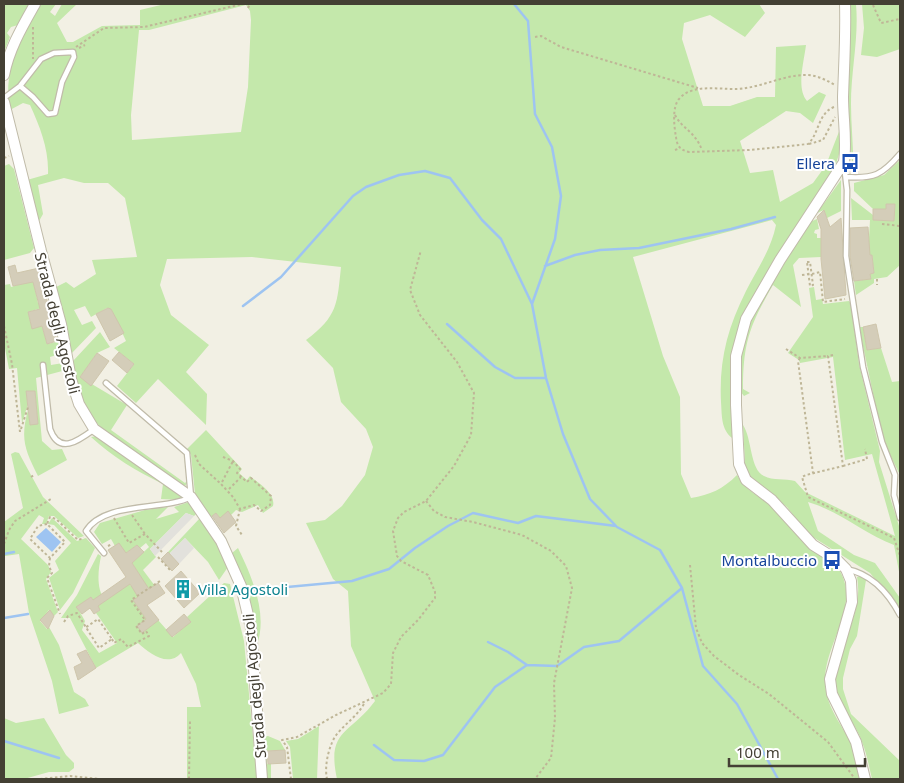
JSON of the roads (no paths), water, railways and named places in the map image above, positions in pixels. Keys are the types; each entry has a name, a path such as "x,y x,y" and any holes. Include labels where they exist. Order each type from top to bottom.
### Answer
{"street":[{"path":"4,75 7,59 36,4"},
{"path":"845,4 844,89 846,145 844,162 780,260 746,319 736,356 736,385 739,464 741,472 746,480 784,511 813,545 837,560 846,569 851,581 852,602 830,679 835,702 856,742 865,779"},
{"name":"Strada degli Agostoli","path":"4,102 61,324 74,391 86,418 94,429 191,497 221,540 232,564 246,605 251,628 262,779"}],"lane":[{"path":"4,98 20,86 45,56 73,52 74,57 62,82 55,113 48,114 34,97 20,86"},
{"path":"846,177 873,177 883,173 900,154"},
{"path":"844,162 846,177 846,248 852,297 868,391 882,442 895,475 894,495 900,518"},
{"path":"43,366 50,429 53,438 67,445 94,429"},
{"path":"104,552 86,531 98,519 128,510 170,502 182,502 191,497 187,453 106,383"},
{"path":"846,569 868,576 885,592 900,615"}],"water":[{"path":"46,528 61,542 52,552 36,537"}],"waterway":[{"path":"514,4 528,21 535,114 552,147 561,196 555,239 532,304 546,378 563,434 590,499 617,527 660,550 682,588 703,666 737,704 778,779"},
{"path":"243,306 281,277 353,196 366,187 399,175 425,171 450,178 482,220 501,239 532,304"},
{"path":"545,266 575,255 600,250 639,248 731,229 775,217"},
{"path":"447,324 495,367 515,378 546,378"},
{"path":"255,590 352,581 389,569 415,548 448,526 473,513 518,523 536,516 616,526"},
{"path":"4,554 14,552"},
{"path":"374,745 394,760 424,761 443,755 495,687 527,665 557,666 584,647 619,641 682,588"},
{"path":"4,618 28,614"},
{"path":"488,642 508,652 527,665"},
{"path":"4,741 59,758"}],"place":[{"name":"Ellera","path":"850,163"},
{"name":"Montalbuccio","path":"832,560"},
{"name":"Villa Agostoli","path":"183,589"}]}
